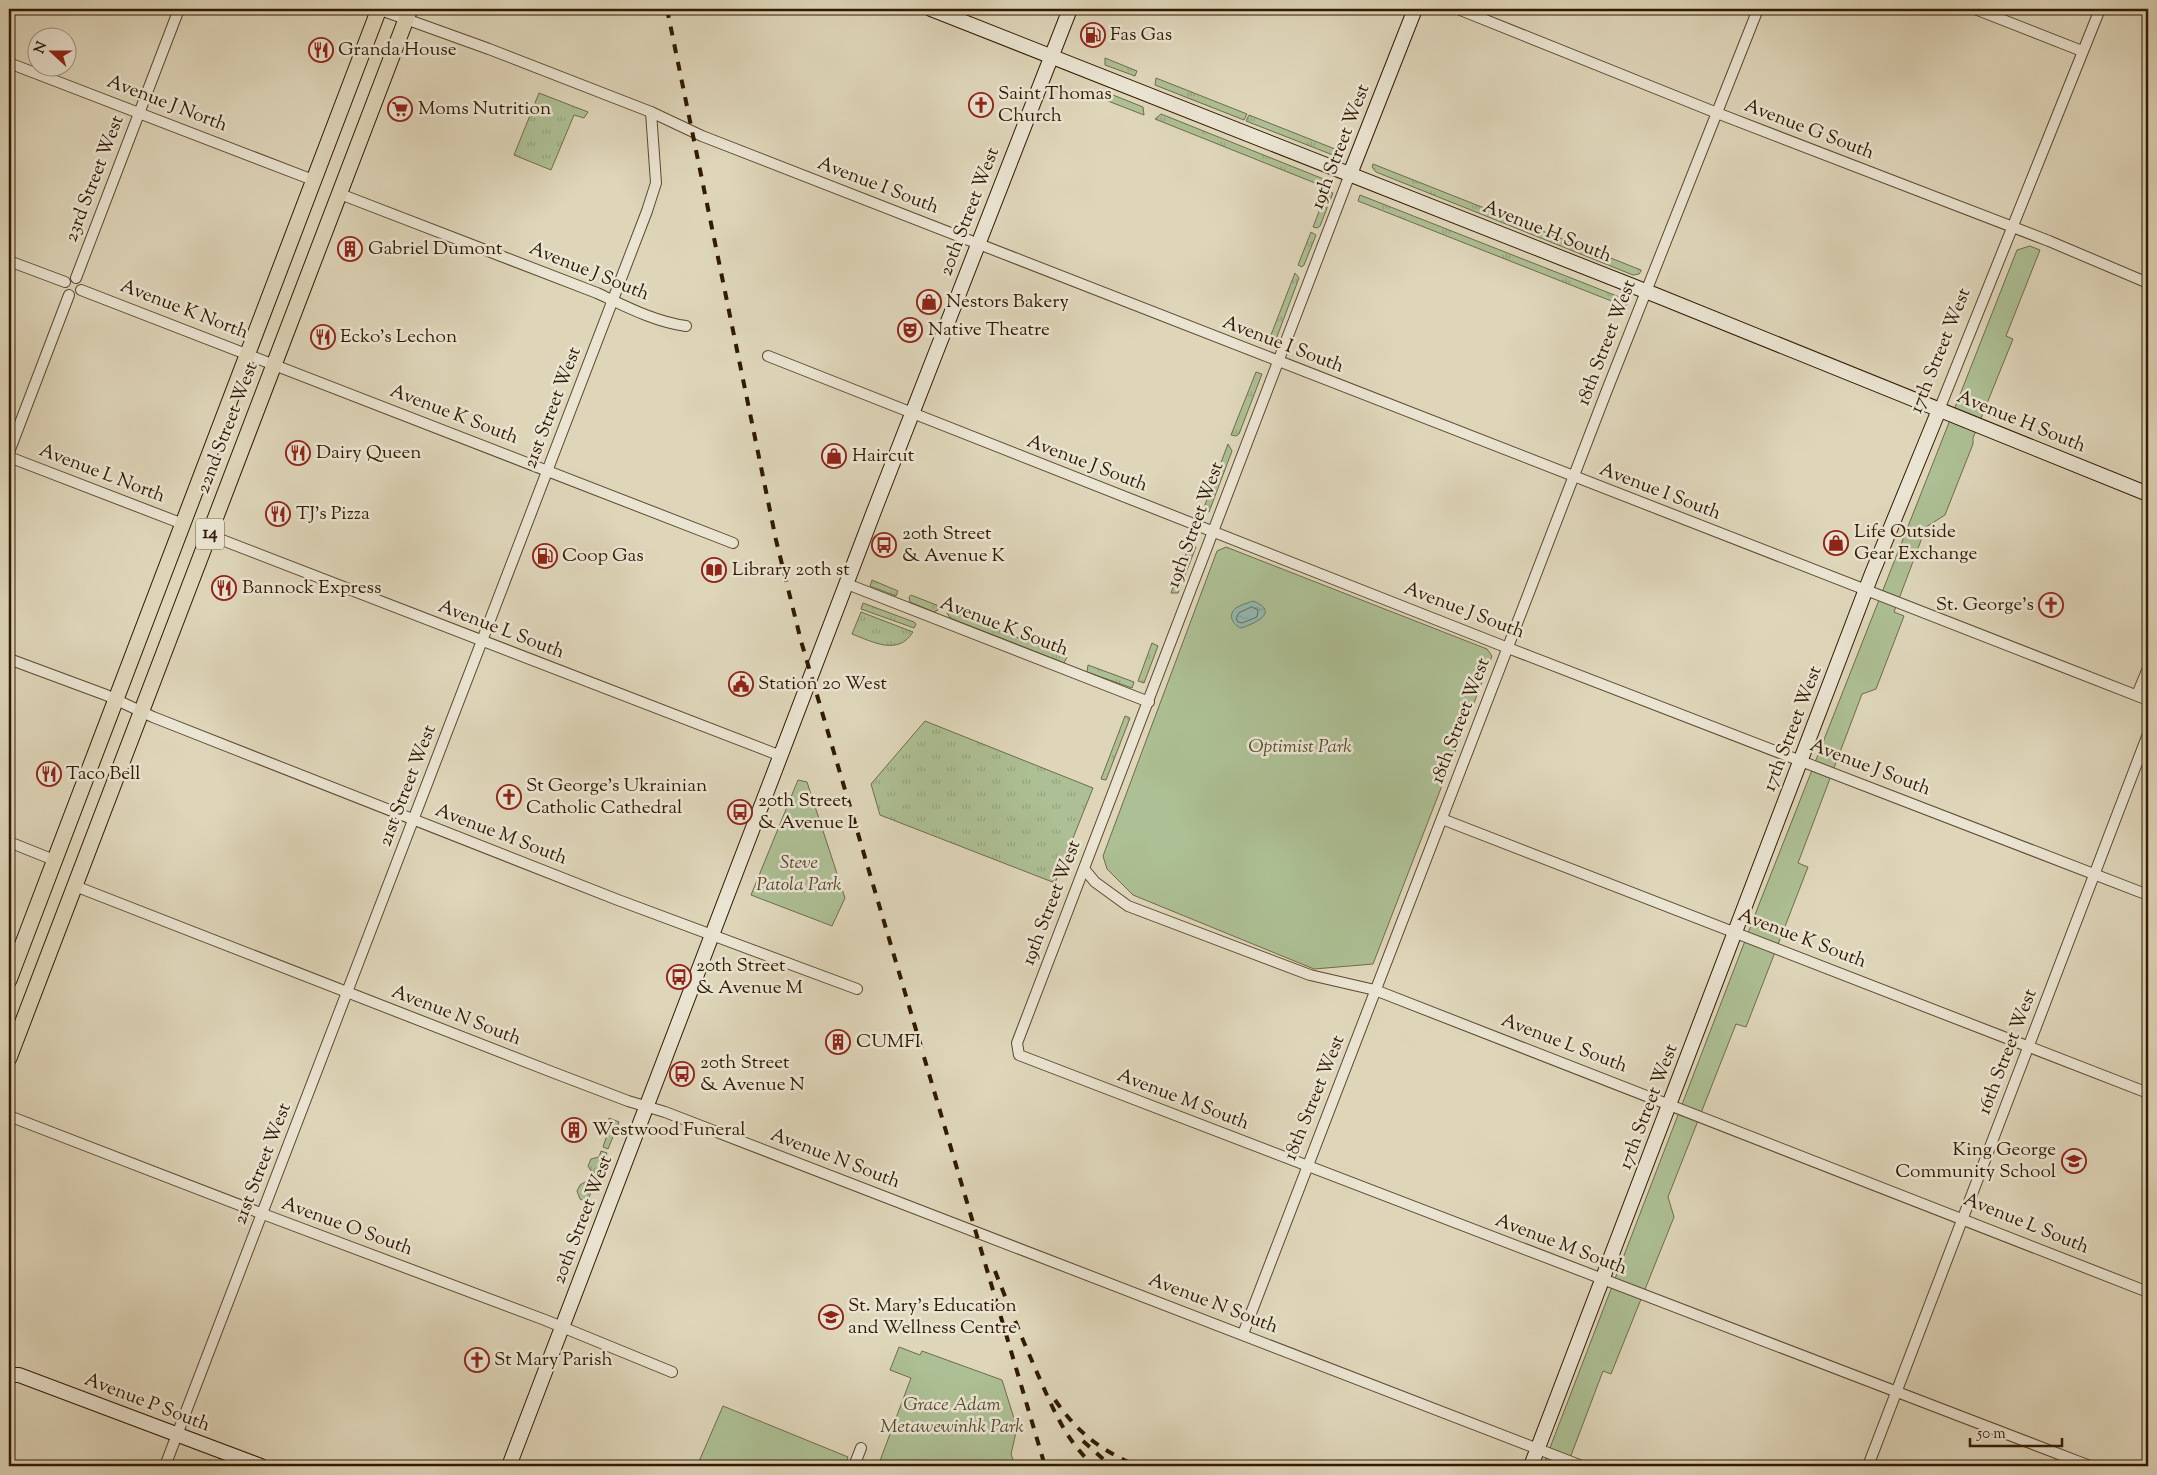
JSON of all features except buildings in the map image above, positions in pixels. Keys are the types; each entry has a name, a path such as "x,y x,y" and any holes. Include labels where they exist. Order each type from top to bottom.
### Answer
{"main road":[{"name":"22nd Street West","path":"9,980 54,860 111,698 182,524 379,9"},
{"name":"22nd Street West","path":"9,1058 408,14"}],"street":[{"name":"23rd Street West","path":"76,278 179,9"},
{"name":"Avenue I South","path":"379,9 408,14 497,52 651,112 693,133 1574,477 1866,588 2148,700"},
{"name":"Avenue H South","path":"931,9 1646,291 2148,494"},
{"name":"20th Street West","path":"509,1466 1070,9"},
{"name":"19th Street West","path":"1019,1055 1018,1043 1278,361 1415,9"},
{"name":"Avenue G South","path":"1458,9 1717,113 2012,227 2148,283"},
{"name":"18th Street West","path":"1243,1334 1306,1166 1376,990 1646,291 1758,9"},
{"path":"1976,9 2082,51"},
{"name":"17th Street West","path":"1531,1466 1866,588 2100,9"},
{"name":"Avenue J North","path":"9,63 313,180"},
{"name":"21st Street West","path":"165,1466 483,642 656,184 651,112"},
{"name":"Avenue J South","path":"340,194 674,324 686,326"},
{"path":"9,261 65,282"},
{"path":"70,277 76,278 81,282 81,290 76,295 69,295 64,289 65,282 70,277"},
{"name":"Avenue K North","path":"81,290 274,364"},
{"path":"9,452 69,295"},
{"name":"Avenue J South","path":"768,356 1508,648 2148,895"},
{"name":"Avenue K South","path":"274,364 732,543"},
{"name":"Avenue L North","path":"9,457 182,524"},
{"name":"Avenue L South","path":"209,535 781,756"},
{"name":"Avenue K South","path":"847,584 1149,702"},
{"name":"Avenue M South","path":"9,659 414,820 857,989"},
{"path":"2138,695 2148,668"},
{"name":"16th Street West","path":"1868,1466 2148,734"},
{"name":"Avenue K South","path":"1442,819 2148,1093"},
{"path":"9,842 54,860"},
{"name":"Avenue L South","path":"1085,870 1095,882 1128,906 1310,975 1376,990 1963,1218 2148,1292"},
{"name":"Avenue N South","path":"75,886 552,1072 647,1106 1582,1466"},
{"name":"Avenue M South","path":"1019,1055 2090,1466"},
{"name":"Avenue O South","path":"9,1116 562,1326 672,1372"},
{"name":"Avenue P South","path":"9,1363 14,1375 261,1466"},
{"path":"854,1466 861,1448"}],"green space":[{"path":"1105,58 1137,71 1135,76 1105,65"},
{"path":"1156,78 1247,114 1244,120 1155,85"},
{"path":"1098,89 1143,107 1144,115 1095,96"},
{"path":"539,93 588,112 584,118 574,115 551,170 514,155"},
{"path":"1161,114 1326,180 1325,187 1155,119"},
{"path":"1249,115 1340,151 1338,157 1246,121"},
{"path":"1373,164 1641,271 1639,274 1633,275 1376,172 1372,167"},
{"path":"1327,191 1333,193 1320,226 1317,228 1313,227"},
{"path":"1360,195 1622,298 1628,304 1624,306 1358,201"},
{"path":"1311,232 1316,235 1302,267 1298,265"},
{"path":"2030,246 2040,250 2006,336 2013,339 1973,438 1973,444 1945,515 1926,527 1894,612 1904,616 1876,689 1862,694 1798,863 1808,867 1746,1027 1736,1024 1668,1197 1674,1217 1611,1374 1603,1371 1567,1466 1543,1466 1758,907 2017,250"},
{"path":"1295,273 1299,278 1275,342 1269,340"},
{"path":"1256,372 1262,374 1239,434 1236,436 1231,435"},
{"path":"1228,444 1232,451 1209,512 1203,510"},
{"path":"1190,543 1196,547 1178,593 1171,593"},
{"name":"Optimist Park","path":"1226,547 1487,649 1492,656 1373,964 1314,969 1133,895 1107,869 1103,856 1217,551"},
{"path":"872,580 898,591 896,596 870,586"},
{"path":"911,595 939,606 938,610 934,612 910,602 909,597"},
{"path":"863,603 916,624 914,628 861,609"},
{"path":"948,610 1067,657 1064,663 950,618 947,613"},
{"path":"861,612 913,632 900,644 893,645 877,643 852,634"},
{"path":"1152,643 1158,646 1144,683 1138,681"},
{"path":"1088,665 1134,682 1132,688 1087,672"},
{"path":"1125,716 1130,718 1106,780 1101,779"},
{"path":"925,721 1093,788 1055,883 880,815 871,784"},
{"name":"Steve Patola Park","path":"798,780 807,782 845,898 832,926 751,895"},
{"path":"609,1118 619,1122 608,1149 603,1147 610,1126 607,1125"},
{"path":"601,1151 607,1153 599,1174 591,1171 588,1166 591,1159 599,1157"},
{"path":"585,1182 594,1185 587,1202 580,1199 577,1191 580,1185"},
{"name":"Grace Adam Metawewinhk Park","path":"899,1347 920,1355 922,1351 1002,1380 1017,1428 1011,1454 1015,1466 878,1466 911,1378 890,1370"},
{"path":"723,1406 848,1457 845,1466 697,1466"}],"water":[{"path":"1253,601 1265,609 1265,613 1258,621 1241,628 1238,627 1232,620 1233,611"}],"railway":[{"path":"667,9 776,540 801,641 1045,1466"},
{"path":"995,1271 1059,1420 1074,1444 1094,1466"},
{"path":"1055,1400 1081,1431 1101,1447 1137,1466"},
{"path":"1083,1441 1111,1466"}],"place":[{"name":"Fas Gas","path":"1093,35"},
{"name":"Granda House","path":"321,50"},
{"name":"Saint Thomas Church","path":"981,105"},
{"name":"Moms Nutrition","path":"400,109"},
{"name":"Gabriel Dumont","path":"350,249"},
{"name":"Nestors Bakery","path":"929,302"},
{"name":"Native Theatre","path":"910,330"},
{"name":"Ecko's Lechon","path":"323,337"},
{"name":"Dairy Queen","path":"298,453"},
{"name":"Haircut","path":"834,456"},
{"name":"TJ's Pizza","path":"278,514"},
{"name":"Life Outside Gear Exchange","path":"1836,543"},
{"name":"20th Street & Avenue K","path":"884,545"},
{"name":"Coop Gas","path":"545,556"},
{"name":"Library 20th st","path":"714,570"},
{"name":"Bannock Express","path":"224,588"},
{"name":"St. George's","path":"2051,605"},
{"name":"Station 20 West","path":"741,684"},
{"name":"Taco Bell","path":"49,774"},
{"name":"St George's Ukrainian Catholic Cathedral","path":"509,797"},
{"name":"20th Street & Avenue L","path":"740,812"},
{"name":"20th Street & Avenue M","path":"679,977"},
{"name":"CUMFI","path":"838,1042"},
{"name":"20th Street & Avenue N","path":"682,1074"},
{"name":"Westwood Funeral","path":"574,1130"},
{"name":"King George Community School","path":"2074,1161"},
{"name":"St. Mary's Education and Wellness Centre","path":"831,1317"},
{"name":"St Mary Parish","path":"477,1360"}]}
